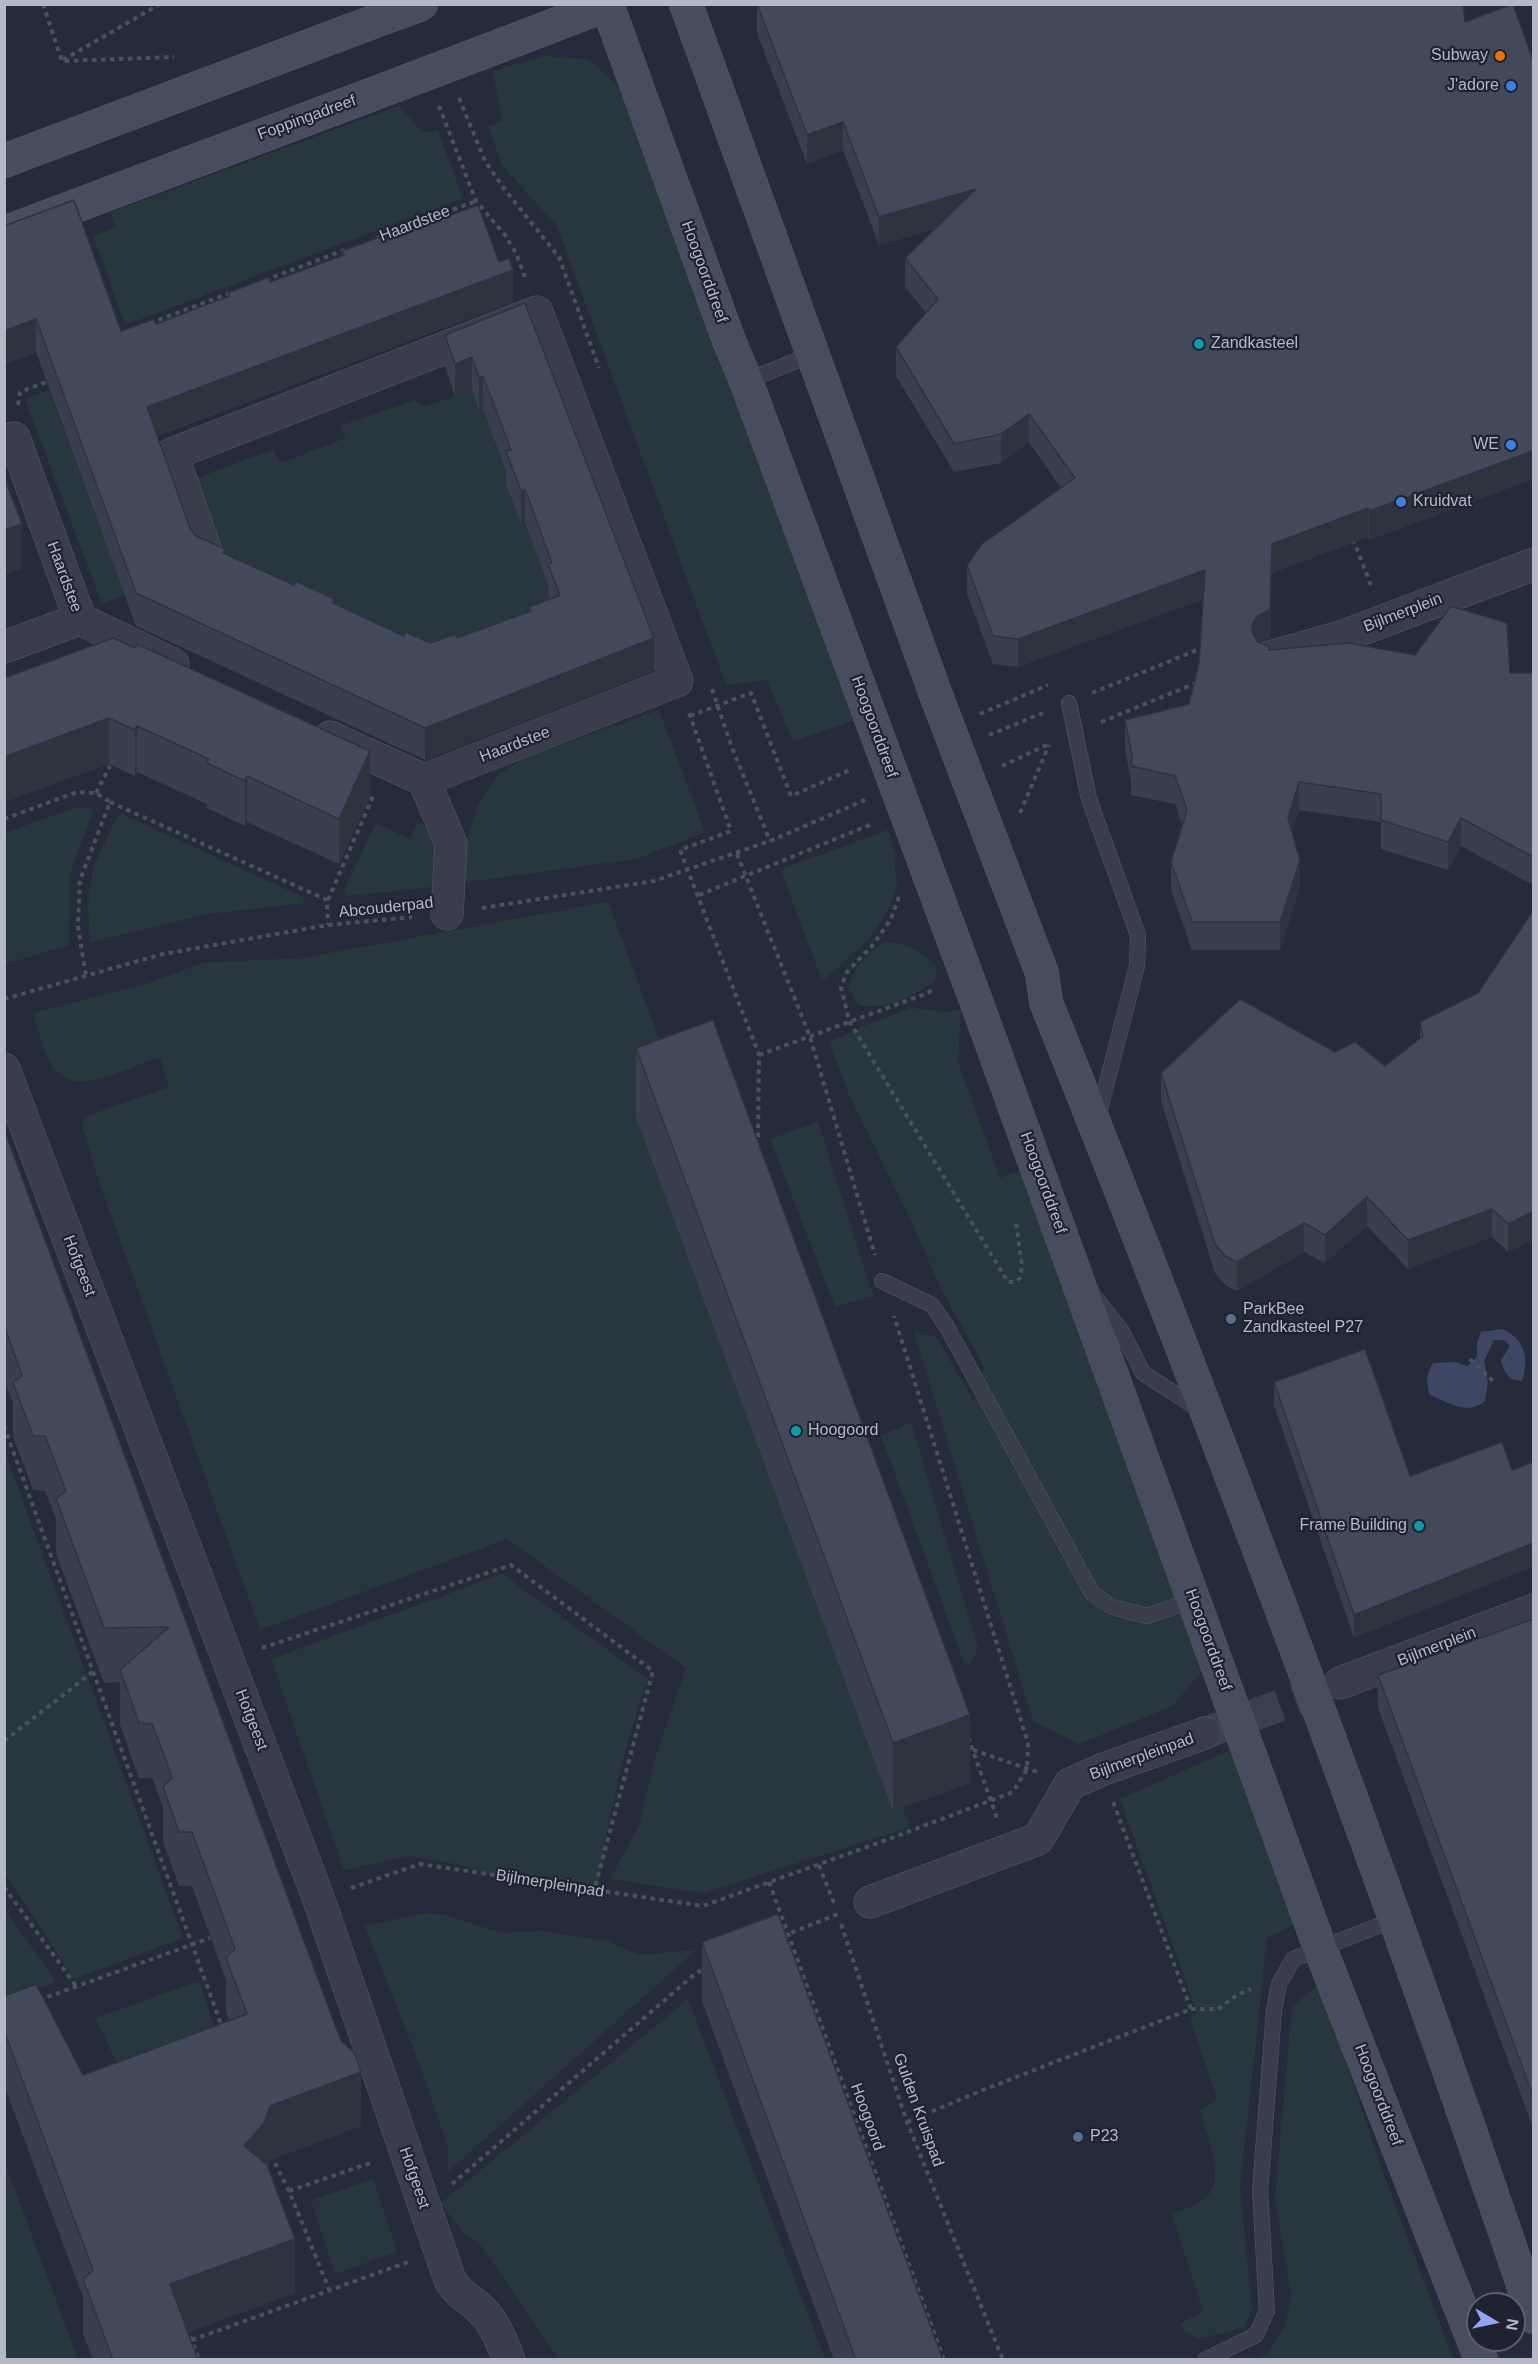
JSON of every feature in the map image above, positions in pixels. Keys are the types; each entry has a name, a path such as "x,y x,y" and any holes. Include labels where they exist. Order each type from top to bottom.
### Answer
{"street":[{"path":"4,161 422,4"},
{"path":"686,4 936,695 1042,973 1046,1002 1209,1416 1396,1919 1533,2318"},
{"name":"Foppingadreef","path":"4,233 608,5"},
{"name":"Hoogoorddreef","path":"608,5 728,338 746,381 1076,1272 1320,1948 1481,2360"},
{"path":"207,555 172,454 537,312 677,681"},
{"name":"Haardstee","path":"9,440 80,619 200,676"},
{"name":"Bijlmerplein","path":"1270,657 1341,637 1533,564"},
{"path":"4,647 80,619"},
{"name":"Haardstee","path":"424,780 677,681"},
{"path":"304,725 424,780 451,844 447,914"},
{"name":"Hofgeest","path":"4,1069 319,1900 424,2208 454,2287 458,2293 477,2306 494,2325 509,2360"},
{"name":"Bijlmerplein","path":"1340,1683 1533,1610"},
{"name":"Bijlmerpleinpad","path":"870,1902 1038,1839 1070,1784 1101,1770 1205,1733"}],"lane":[{"path":"746,381 813,354"},
{"path":"1069,703 1089,799 1138,935 1137,966 1096,1126"},
{"path":"1076,1272 1121,1330 1143,1373 1209,1416"},
{"path":"882,1281 932,1305 947,1327 1092,1593 1112,1607 1147,1616 1193,1600"},
{"path":"1205,2360 1256,2335 1267,2311 1260,2191 1274,2010 1279,1984 1293,1959 1396,1919"}],"path":[{"path":"43,4 62,61"},
{"path":"62,61 160,4"},
{"path":"62,61 183,57"},
{"path":"437,100 476,201 505,235 516,253 537,312"},
{"name":"Haardstee","path":"376,238 476,201"},
{"path":"255,284 354,246"},
{"path":"144,325 244,288"},
{"path":"9,440 20,392 53,380"},
{"path":"1350,530 1357,551"},
{"path":"677,681 731,831 680,850 759,1055 757,1139 760,1150"},
{"path":"328,925 327,900 387,763"},
{"path":"96,793 110,766"},
{"path":"4,819 77,792 96,793 110,802 327,900"},
{"path":"86,976 78,926 80,880 110,802"},
{"name":"Abcouderpad","path":"4,999 163,954 328,925 447,914 654,881 770,841"},
{"path":"901,893 891,919 873,945 847,972 841,987 849,1021 1008,1282 1015,1282 1020,1278 1022,1266 1016,1221"},
{"path":"759,1055 849,1021"},
{"path":"1470,1359 1493,1380"},
{"path":"4,1426 224,2034"},
{"path":"228,1660 511,1565 653,1671 594,1891"},
{"path":"4,1741 94,1671"},
{"path":"965,1727 1008,1850"},
{"path":"973,1749 1070,1784"},
{"name":"Bijlmerpleinpad","path":"319,1900 420,1864 703,1906 1013,1792 1027,1769"},
{"path":"1101,1770 1191,2009"},
{"name":"Gulden Kruispad","path":"819,1864 908,2122 1003,2360"},
{"name":"Hoogoord","path":"769,1882 944,2360"},
{"path":"4,1887 76,1986"},
{"path":"777,1939 870,1902"},
{"path":"36,2002 210,1938"},
{"path":"424,2208 696,1972 706,1968"},
{"path":"908,2122 978,2092 1191,2009 1218,2009 1248,1990 1279,1984"},
{"path":"269,2150 289,2191 329,2289"},
{"path":"289,2191 405,2151"},
{"path":"192,2340 440,2251"},
{"path":"183,2318 199,2360"}],"shaded area":[{"path":"544,56 589,60 624,92 855,720 793,741 767,680 726,685 557,226 502,165 488,127 502,121 493,71"},
{"path":"399,106 423,133 438,130 463,198 125,325 93,236 116,227 111,212"},
{"path":"479,387 563,629 439,679 202,581 192,480 273,449 281,463 346,438 340,426 416,400 424,407"},
{"path":"49,390 125,595 102,604 25,399"},
{"path":"659,710 705,832 636,859 466,882 463,860 468,835 477,807 499,774 524,758"},
{"path":"74,808 94,809 70,873 69,945 5,964 5,833"},
{"path":"122,814 303,897 306,903 208,914 90,942 88,904 93,868 116,819"},
{"path":"420,820 430,836 435,852 435,869 431,887 347,896 344,890 376,823 409,839"},
{"path":"888,830 896,855 894,864 897,882 890,906 866,942 822,981 782,873 784,868"},
{"path":"608,902 673,1076 645,1113 910,1827 703,1893 610,1879 639,1826 654,1762 686,1668 507,1539 260,1630 100,1184 82,1126 84,1117 169,1087 160,1057 104,1078 74,1081 62,1076 52,1066 43,1047 33,1013 146,984 202,963 302,958"},
{"path":"884,942 906,945 925,956 936,966 935,981 899,1001 879,1006 858,1005 848,987 862,962"},
{"path":"911,1008 946,1012 961,1009 958,1063 1000,1178 1023,1170 1202,1671 1173,1706 1079,1744 1033,1721 914,1332 936,1337 974,1401 984,1367 938,1283 914,1227 850,1097 829,1042"},
{"path":"818,1122 873,1296 835,1307 770,1139"},
{"path":"911,1422 978,1648 970,1664 964,1663 881,1436"},
{"path":"4,1449 183,1938 74,1979 5,1873"},
{"path":"502,1574 648,1679 617,1784 597,1891 533,1883 478,1871 462,1865 408,1856 344,1870 271,1659"},
{"path":"1232,1749 1298,1923 1267,1938 1240,2188 1252,2309 1245,2327 1199,2339 1186,2333 1180,2324 1203,2311 1172,2214 1202,2200 1210,2193 1214,2185 1215,2164 1200,2110 1217,2098 1190,2019 1197,2013 1120,1799"},
{"path":"4,1908 56,1982 5,2001 4,2001"},
{"path":"424,1913 446,1915 501,1933 543,1931 607,1941 639,1955 696,1950 448,2172 448,2147 420,2066 365,1926"},
{"path":"199,1981 216,2031 119,2068 96,2018"},
{"path":"1320,1984 1381,2167 1453,2359 1256,2360 1269,2352 1286,2325 1291,2292 1275,2199 1292,2006"},
{"path":"688,1999 825,2359 559,2359 479,2243 463,2233 441,2203"},
{"path":"5,2163 78,2359 5,2359"},
{"path":"373,2179 397,2252 335,2274 311,2200"}],"water":[{"path":"1502,1329 1516,1338 1523,1350 1525,1365 1522,1381 1511,1379 1504,1370 1501,1360 1510,1346 1504,1340 1494,1340 1484,1361 1488,1382 1485,1401 1472,1408 1465,1408 1430,1395 1427,1378 1433,1363 1455,1362 1468,1366 1477,1357 1477,1344 1481,1332"}],"building":[{"name":"Zandkasteel","path":"757,4 1463,4 1465,22 1513,4 1533,60 1533,451 1272,544 1270,610 1257,616 1252,625 1253,634 1258,642 1269,646 1269,650 1348,643 1415,655 1451,606 1507,623 1510,673 1533,673 1533,857 1461,818 1448,842 1381,820 1381,794 1299,782 1288,818 1300,860 1280,922 1192,922 1171,862 1187,810 1175,776 1131,766 1132,756 1125,720 1189,704 1199,663 1205,570 1018,639 993,636 967,565 982,544 1075,478 1029,414 1001,434 954,444 896,347 938,299 905,258 976,189 879,217 843,122 807,135"},
{"path":"74,200 121,331 154,319 156,324 229,296 228,293 269,277 270,282 344,255 342,251 382,236 383,240 478,205 499,262 509,258 513,270 147,407 190,528 196,536 225,549 223,553 294,585 296,581 334,599 333,603 404,636 406,632 430,643 456,634 457,638 531,611 529,607 560,595 548,564 552,563 525,489 521,491 506,451 511,450 483,376 479,378 472,357 455,364 445,335 525,303 654,638 425,728 136,593 36,319 4,331 4,226"},
{"path":"4,476 22,524 4,530"},
{"path":"113,638 135,648 137,644 370,751 339,819 247,776 245,781 207,763 209,759 137,726 135,730 109,718 4,757 4,678"},
{"path":"1533,911 1533,1212 1508,1224 1492,1209 1408,1240 1367,1197 1325,1235 1304,1223 1237,1262 1225,1256 1215,1244 1161,1073 1240,999 1335,1052 1355,1042 1385,1066 1423,1036 1420,1022 1478,993"},
{"name":"Hoogoord","path":"713,1020 970,1715 893,1743 636,1048"},
{"path":"4,1129 335,2025 342,2042 355,2053 361,2072 270,2106 264,2123 244,2146 267,2165 295,2239 170,2284 198,2360 113,2360 83,2279 93,2270 4,2031 4,1996 36,1984 83,2075 247,2014 226,1958 235,1949 192,1832 179,1832 163,1787 172,1778 166,1760 152,1724 139,1723 120,1670 169,1627 104,1628 56,1499 66,1491 45,1436 33,1436 13,1383 22,1375 4,1325"},
{"name":"Frame Building","path":"1365,1349 1410,1476 1502,1442 1512,1470 1533,1462 1533,1543 1354,1615 1274,1382"},
{"path":"1533,1619 1533,2096 1378,1675"},
{"path":"778,1914 943,2360 856,2360 702,1942"}],"tunnel":[{"path":"1205,1733 1336,1685"}],"place":[{"name":"Subway","path":"1500,56"},
{"name":"J'adore","path":"1511,86"},
{"name":"Zandkasteel","path":"1199,344"},
{"name":"WE","path":"1511,445"},
{"name":"Kruidvat","path":"1401,502"},
{"name":"ParkBee Zandkasteel P27","path":"1231,1319"},
{"name":"Hoogoord","path":"796,1431"},
{"name":"Frame Building","path":"1419,1526"},
{"name":"P23","path":"1078,2137"}]}
